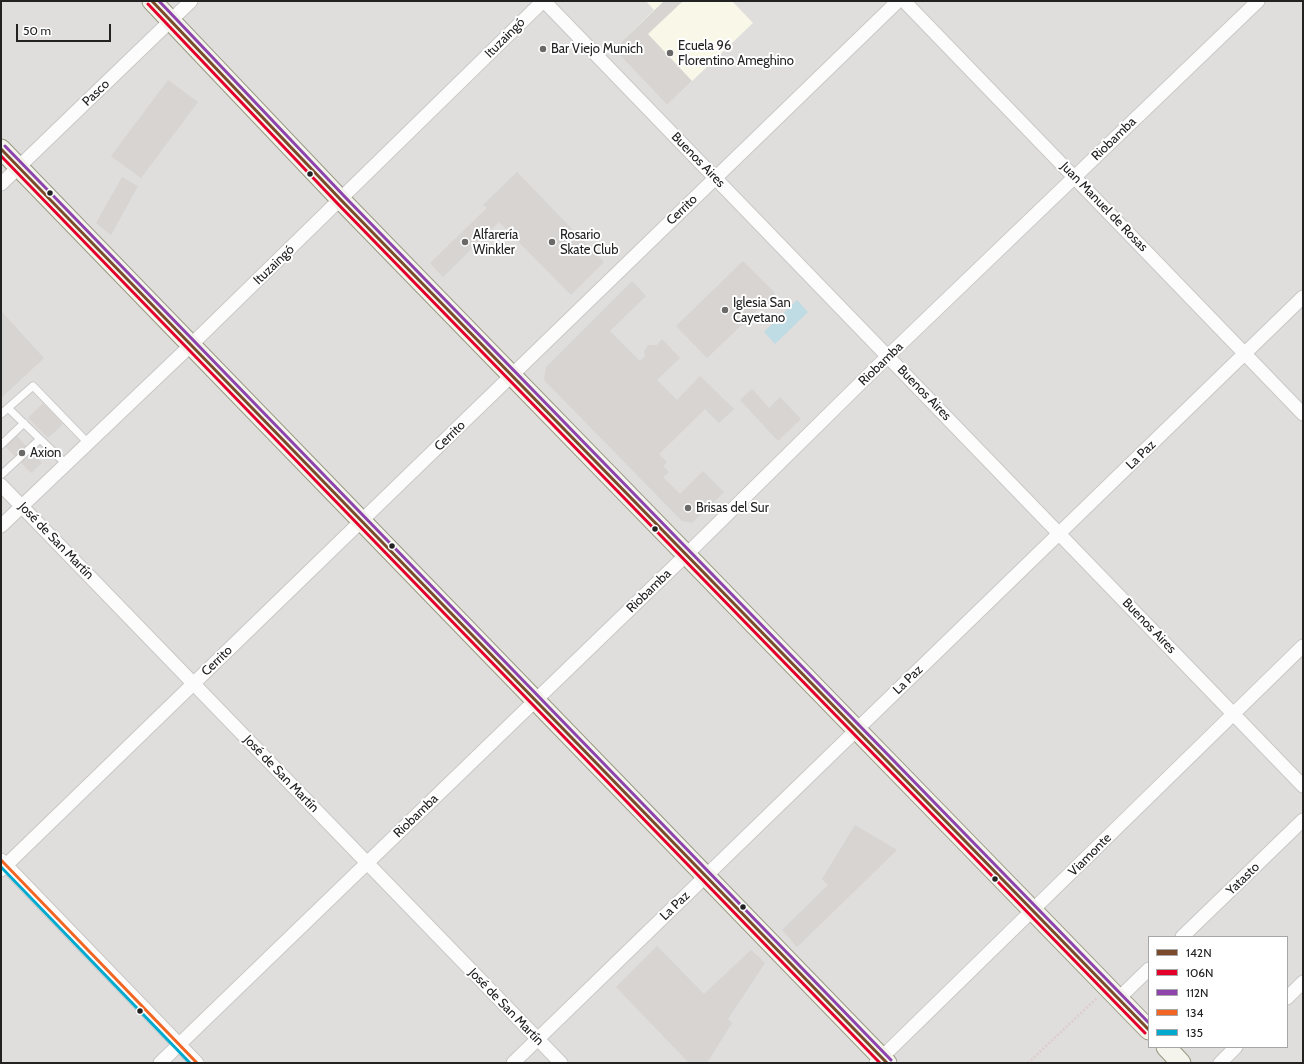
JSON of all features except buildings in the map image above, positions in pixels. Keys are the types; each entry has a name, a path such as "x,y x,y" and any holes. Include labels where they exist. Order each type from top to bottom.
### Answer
{"main road":[{"path":"152,1 341,200 1148,1029"},
{"path":"1,149 536,700 882,1061"},
{"path":"1167,1048 1181,1063"}],"street":[{"name":"Pasco","path":"1,184 191,1"},
{"name":"Buenos Aires","path":"543,1 1303,786"},
{"name":"Ituzaingó","path":"1,526 341,200 543,1"},
{"name":"Cerrito","path":"3,865 194,684 898,1"},
{"name":"Juan Manuel de Rosas","path":"904,1 1303,414"},
{"name":"Riobamba","path":"160,1063 686,555 888,356 1258,1"},
{"name":"La Paz","path":"512,1063 1303,297"},
{"name":"José de San Martín","path":"1,485 561,1063"},
{"name":"Viamonte","path":"882,1061 1233,713 1303,646"},
{"name":"Yatasto","path":"1183,936 1303,820"},
{"path":"3,865 197,1063"},
{"path":"1113,993 1148,970"},
{"path":"1288,997 1303,982"},
{"path":"1220,1063 1235,1048"}],"lane":[{"path":"1,414 33,386 88,443"},
{"path":"8,408 66,464"},
{"path":"1,445 24,423"},
{"path":"1,475 40,439"}],"path":[{"path":"1028,1063 1113,993"}],"shaded area":[{"path":"1,1 1303,1 1303,1063 1,1063"},
{"name":"Ecuela 96 Florentino Ameghino","path":"646,1 732,1 753,23 667,105 614,49 654,10"}],"water":[{"path":"797,300 808,312 775,344 764,332"}],"transit line":[{"name":"142N","path":"152,1 341,200 1148,1029"},
{"name":"112N","path":"159,1 345,197 1148,1022"},
{"name":"106N","path":"148,4 337,203 1145,1033"},
{"name":"112N","path":"5,146 891,1060"},
{"name":"142N","path":"1,149 887,1063"},
{"name":"106N","path":"1,156 880,1063"},
{"name":"134","path":"1,860 197,1063"},
{"name":"135","path":"1,867 190,1063"}],"place":[{"name":"Bar Viejo Munich","path":"543,49"},
{"name":"Ecuela 96 Florentino Ameghino","path":"670,53"},
{"name":"Alfarería Winkler","path":"465,242"},
{"name":"Rosario Skate Club","path":"552,242"},
{"name":"Iglesia San Cayetano","path":"725,310"},
{"name":"Axion","path":"22,453"},
{"name":"Brisas del Sur","path":"688,508"}]}
